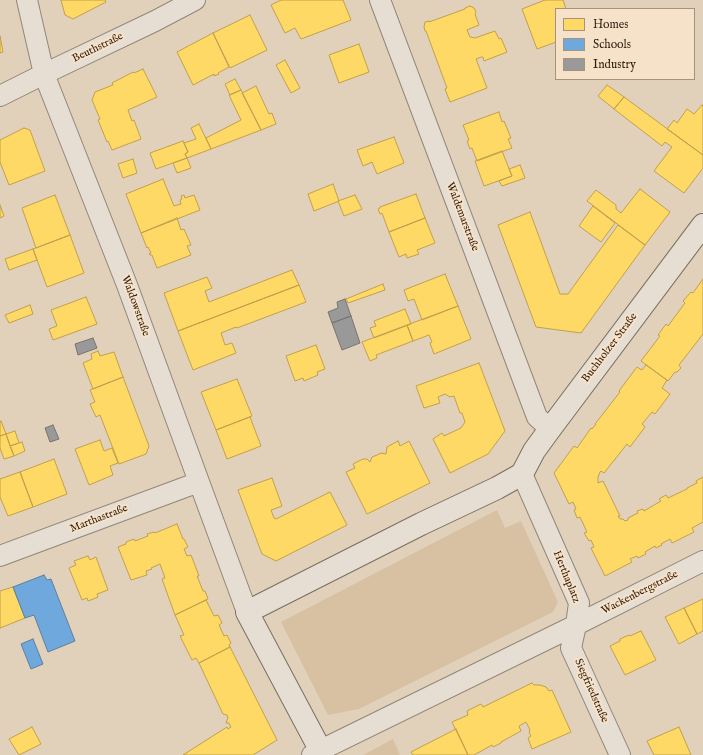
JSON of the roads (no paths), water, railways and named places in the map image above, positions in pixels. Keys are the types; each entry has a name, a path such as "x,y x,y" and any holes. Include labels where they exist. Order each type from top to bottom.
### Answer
{"street":[{"name":"Waldowstraße","path":"26,0 44,74 127,285 247,612"},
{"name":"Beuthstraße","path":"0,96 195,0"},
{"name":"Waldemarstraße","path":"380,0 537,417 550,429"},
{"name":"Buchholzer Straße","path":"522,474 534,451 703,225"},
{"path":"522,474 497,488 415,527 247,612 319,753 576,625"},
{"name":"Herthaplatz","path":"522,474 579,603 576,625"},
{"name":"Marthastraße","path":"0,556 199,482"},
{"name":"Wackenbergstraße","path":"576,625 703,561"},
{"name":"Siegfriedstraße","path":"576,625 571,648 620,755"}]}
